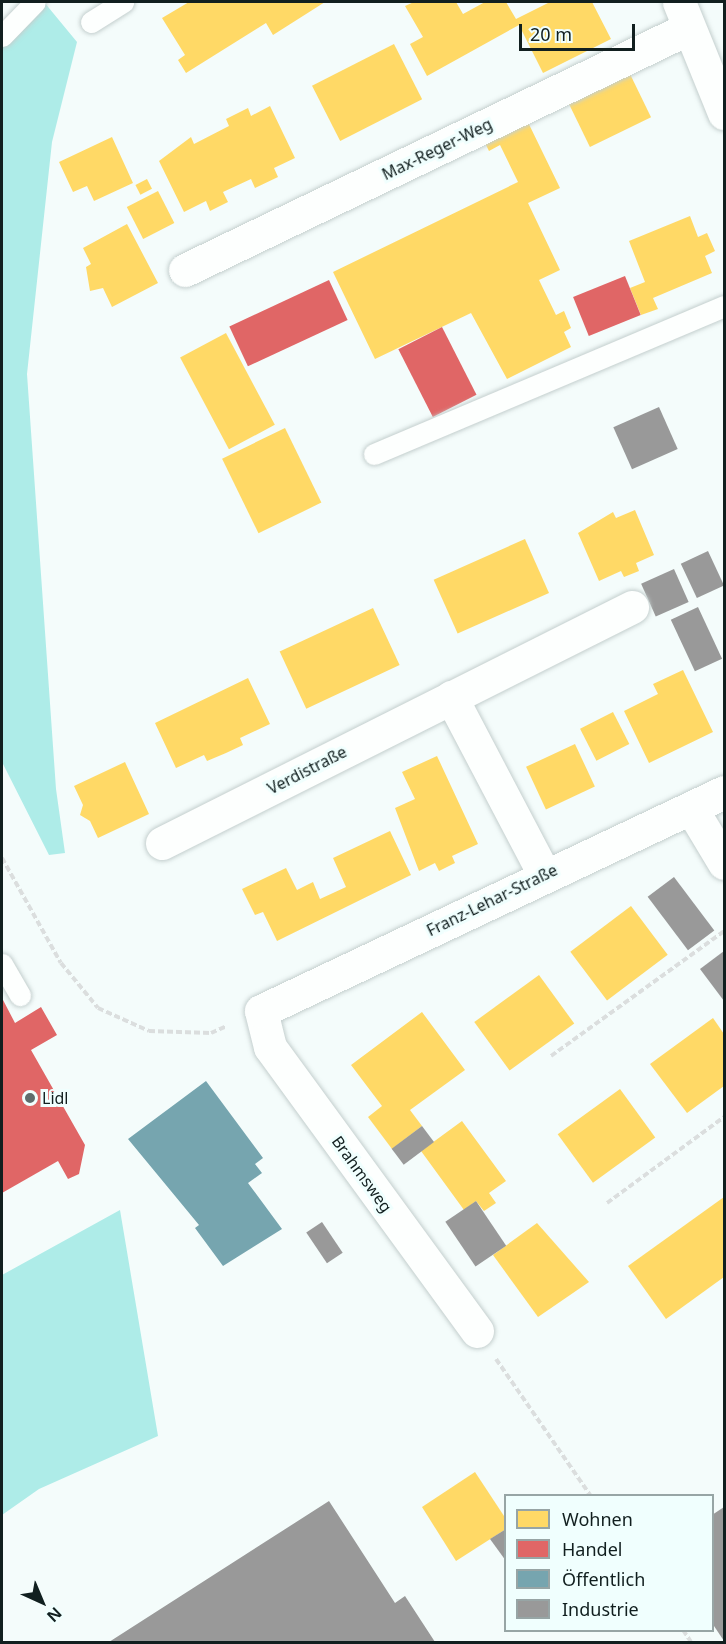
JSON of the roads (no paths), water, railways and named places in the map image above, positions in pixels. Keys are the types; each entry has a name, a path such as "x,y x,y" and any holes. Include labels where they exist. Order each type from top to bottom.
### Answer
{"street":[{"path":"684,15 724,113"},
{"name":"Max-Reger-Weg","path":"185,270 684,15"},
{"name":"Verdistraße","path":"162,843 632,607"},
{"path":"451,697 544,874"},
{"name":"Franz-Lehar-Straße","path":"261,1011 544,874 724,792"},
{"path":"691,808 724,863"},
{"name":"Brahmsweg","path":"261,1011 270,1047 477,1331"}],"lane":[{"path":"2,36 35,2"},
{"path":"92,22 123,2"},
{"path":"374,454 724,306"},
{"path":"2,963 20,995"}],"place":[{"name":"Lidl","path":"30,1098"}]}
